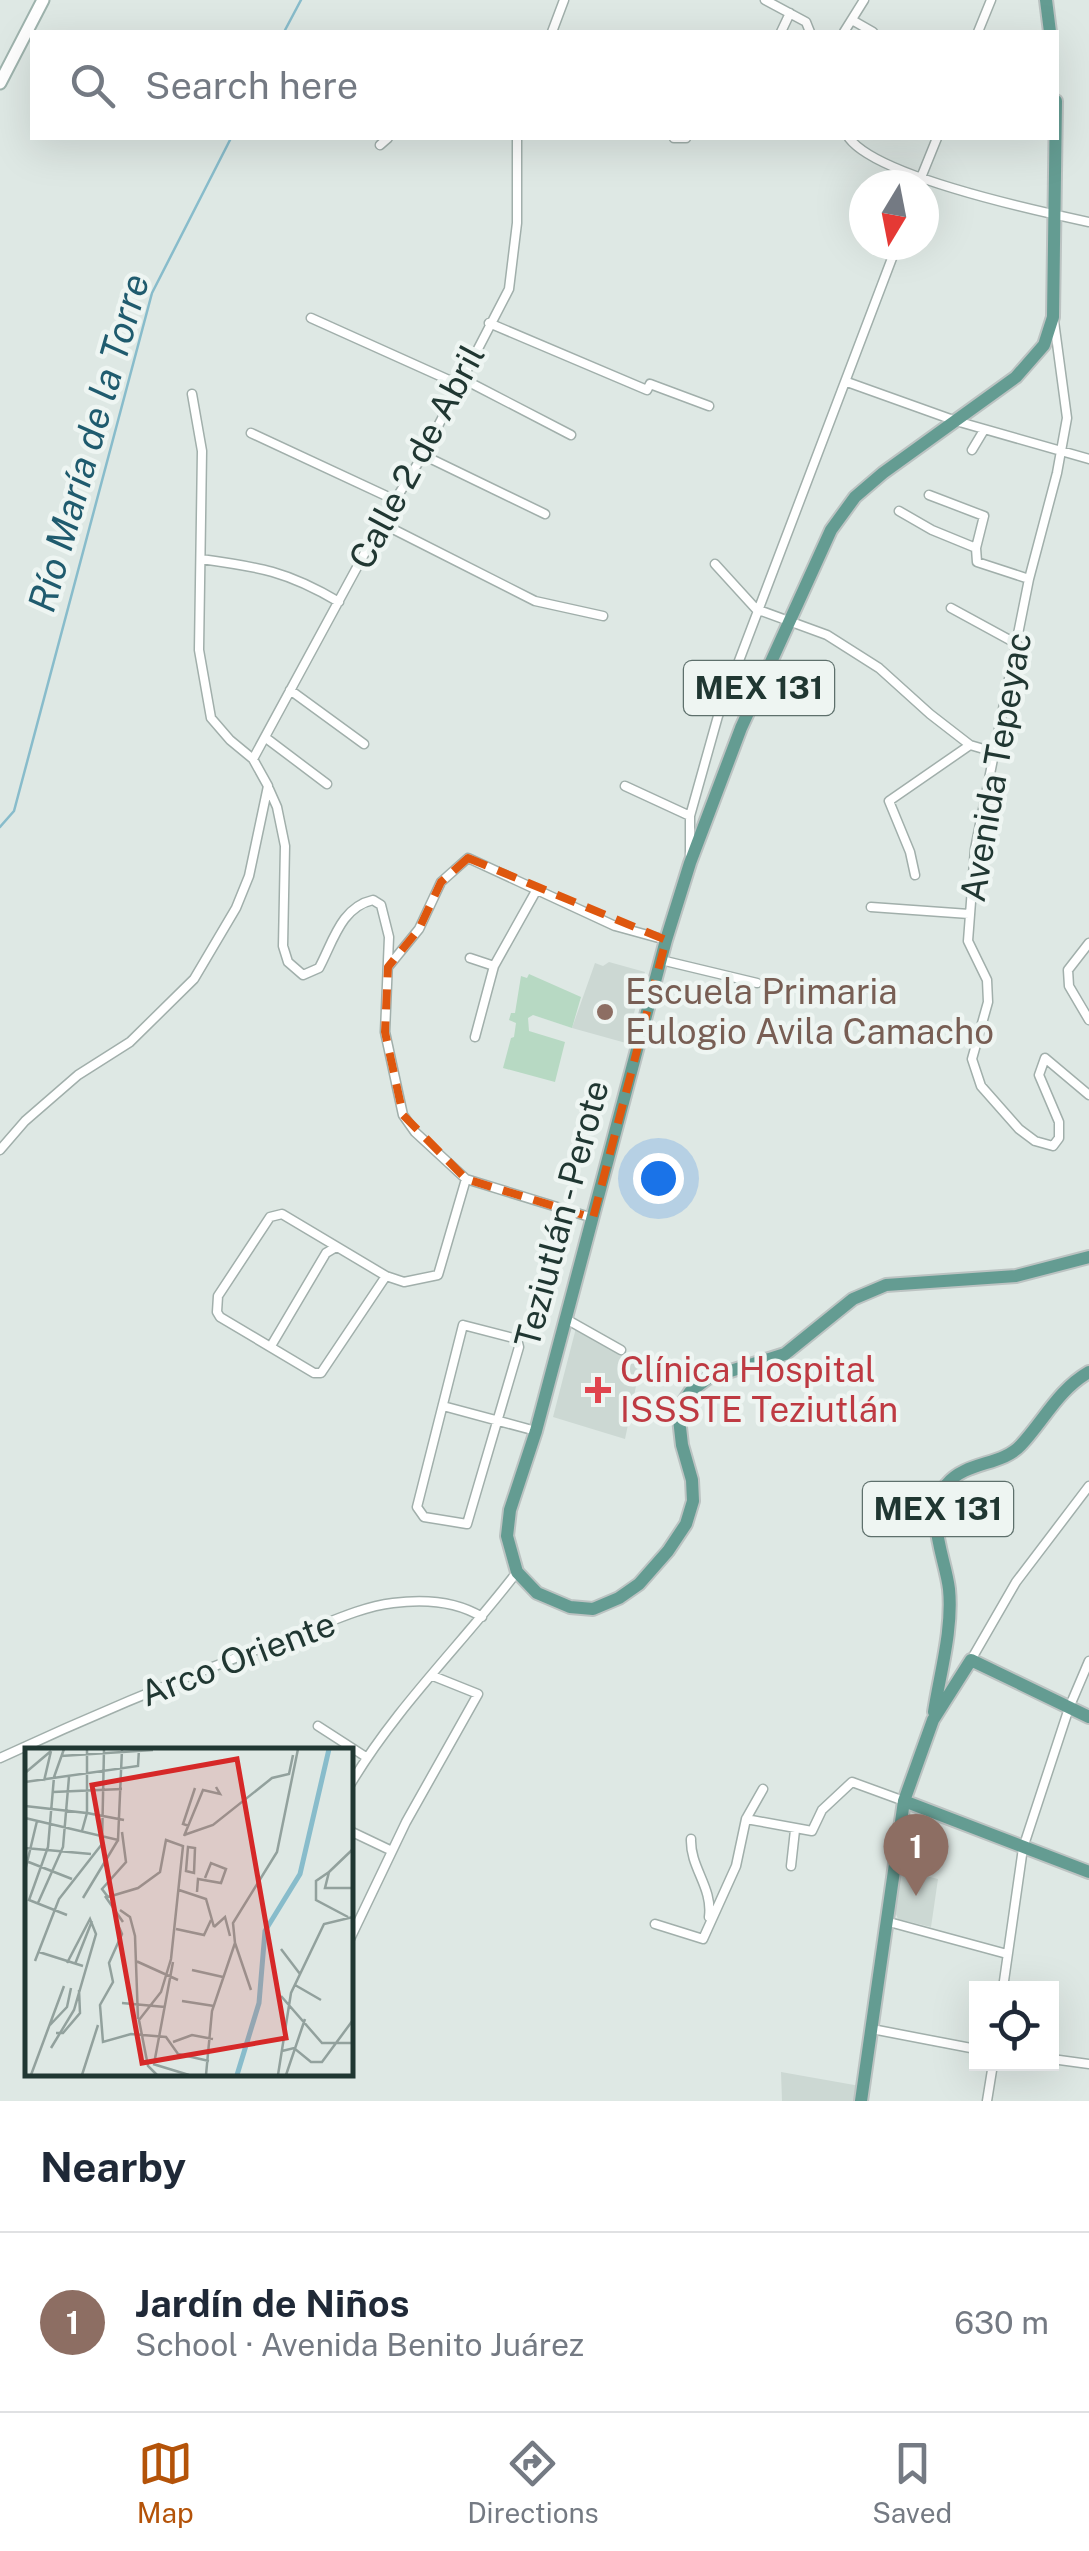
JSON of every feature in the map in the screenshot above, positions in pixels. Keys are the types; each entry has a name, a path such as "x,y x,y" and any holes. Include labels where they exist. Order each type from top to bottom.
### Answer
{"main road":[{"path":"0,83 43,0"},
{"path":"1046,0 1050,30"},
{"name":"Teziutlán - Perote","path":"517,1572 507,1536 510,1510 536,1431 666,940 740,728 831,530 855,497 1016,377 1044,345 1053,316 1056,140"},
{"path":"517,1572 537,1593 570,1607 593,1609 639,1584 686,1524 693,1501 692,1480 678,1410 690,1392 708,1378 785,1354 852,1299 886,1285 1016,1276 1089,1257"},
{"name":"MEX 131","path":"933,1720 950,1591 936,1528 941,1495 950,1481 971,1467 1019,1448 1070,1383 1089,1372"},
{"path":"861,2101 904,1801 933,1720 972,1660 1089,1717"},
{"path":"904,1801 1089,1872"}],"street":[{"path":"553,30 564,0"},
{"path":"765,0 806,22 809,30"},
{"path":"845,30 864,0"},
{"path":"979,30 991,0"},
{"path":"782,30 790,13"},
{"path":"852,20 869,30"},
{"path":"380,145 386,140"},
{"name":"Calle 2 de Abril","path":"253,760 381,523 423,455 509,289 518,222 516,140"},
{"path":"850,140 876,162 895,170"},
{"path":"924,170 936,140"},
{"path":"939,186 1089,222"},
{"path":"690,863 690,816 718,716 891,260"},
{"name":"Avenida Tepeyac","path":"1053,316 1067,418 1029,579 975,849 968,941 987,980 988,1002 972,1059 981,1086 1019,1129 1052,1146 1060,1138 1059,1122 1039,1075 1045,1058 1089,1095"},
{"path":"310,318 461,382 571,435"},
{"path":"489,323 616,379 647,390 650,384 708,406"},
{"path":"847,382 984,430 1089,459"},
{"path":"192,394 202,450 199,650 211,718 253,760 276,807 285,846 283,946 288,962 303,974 319,968 348,912 360,903 374,900 381,906 389,937 385,1032 403,1116 466,1178 593,1218"},
{"path":"972,450 984,430"},
{"path":"251,433 395,500"},
{"path":"423,455 545,514"},
{"path":"928,495 984,516 976,548 977,562 1029,579"},
{"path":"899,512 976,548"},
{"path":"381,523 535,600 603,616"},
{"path":"200,558 272,569 339,602"},
{"path":"715,564 756,609 827,635 880,668 970,746 994,752"},
{"path":"952,608 1017,644"},
{"path":"290,690 364,744"},
{"path":"266,738 327,784"},
{"path":"915,875 890,801 970,746"},
{"path":"0,1150 25,1121 78,1076 130,1042 194,979 236,908 248,876 268,786"},
{"path":"625,786 690,816"},
{"path":"388,967 419,929 441,882 468,858 615,926 666,940"},
{"path":"476,1037 494,966 536,891"},
{"path":"872,907 969,914"},
{"path":"1089,943 1068,970 1069,986 1089,1020"},
{"path":"470,958 494,966"},
{"path":"661,960 757,983"},
{"path":"386,1276 321,1374 220,1318 217,1312 218,1296 270,1216 282,1214 386,1276 404,1282 438,1275 466,1178"},
{"path":"270,1346 326,1253 336,1247"},
{"path":"566,1319 621,1350"},
{"path":"462,1325 517,1339 519,1348 467,1524 418,1514 416,1507 443,1406 462,1325"},
{"path":"443,1406 536,1431"},
{"path":"972,1660 1016,1582 1088,1490"},
{"path":"352,1782 401,1710 517,1572"},
{"name":"Arco Oriente","path":"0,1758 222,1664 372,1607 425,1601 466,1607 482,1617"},
{"path":"1004,1981 1023,1848 1068,1708 1089,1661"},
{"path":"352,1935 392,1851 478,1694 432,1676"},
{"path":"318,1726 366,1757"},
{"path":"746,1819 812,1832 822,1810 852,1782 904,1801"},
{"path":"655,1924 703,1939 736,1866 746,1819 763,1789"},
{"path":"792,1866 795,1830"},
{"path":"352,1832 392,1851"},
{"path":"691,1840 690,1856 707,1888 709,1921"},
{"path":"352,1913 360,1918"},
{"path":"889,1922 1007,1954"},
{"path":"872,2029 969,2048"},
{"path":"1059,2060 1089,2064"},
{"path":"988,2101 992,2071"}],"highlighted area":[{"path":"468,858 666,940 593,1218 466,1179 403,1115 385,1032 388,967 419,929 441,882"}],"shaded area":[{"name":"Escuela Primaria Eulogio Avila Camacho","path":"609,962 645,972 626,1043 572,1028 595,963 603,966"},
{"name":"Clínica Hospital ISSSTE Teziutlán","path":"576,1328 641,1362 625,1439 553,1417"},
{"path":"901,1870 938,1879 931,1927 898,1919 895,1912"},
{"path":"781,2072 860,2086 857,2101 782,2101"}],"green space":[{"path":"529,974 581,997 572,1028 533,1015 528,1018 529,1031 565,1042 555,1082 503,1068 514,1037 516,1023 509,1020 511,1013 515,1013 521,976 527,978"}],"waterway":[{"name":"Río María de la Torre","path":"285,30 301,0"},
{"name":"Río María de la Torre","path":"0,827 14,811 152,293 230,140"}],"place":[{"name":"Escuela Primaria Eulogio Avila Camacho","path":"605,1012"},
{"name":"Clínica Hospital ISSSTE Teziutlán","path":"598,1390"},
{"name":"Jardín de Niños","path":"916,1896"}]}
